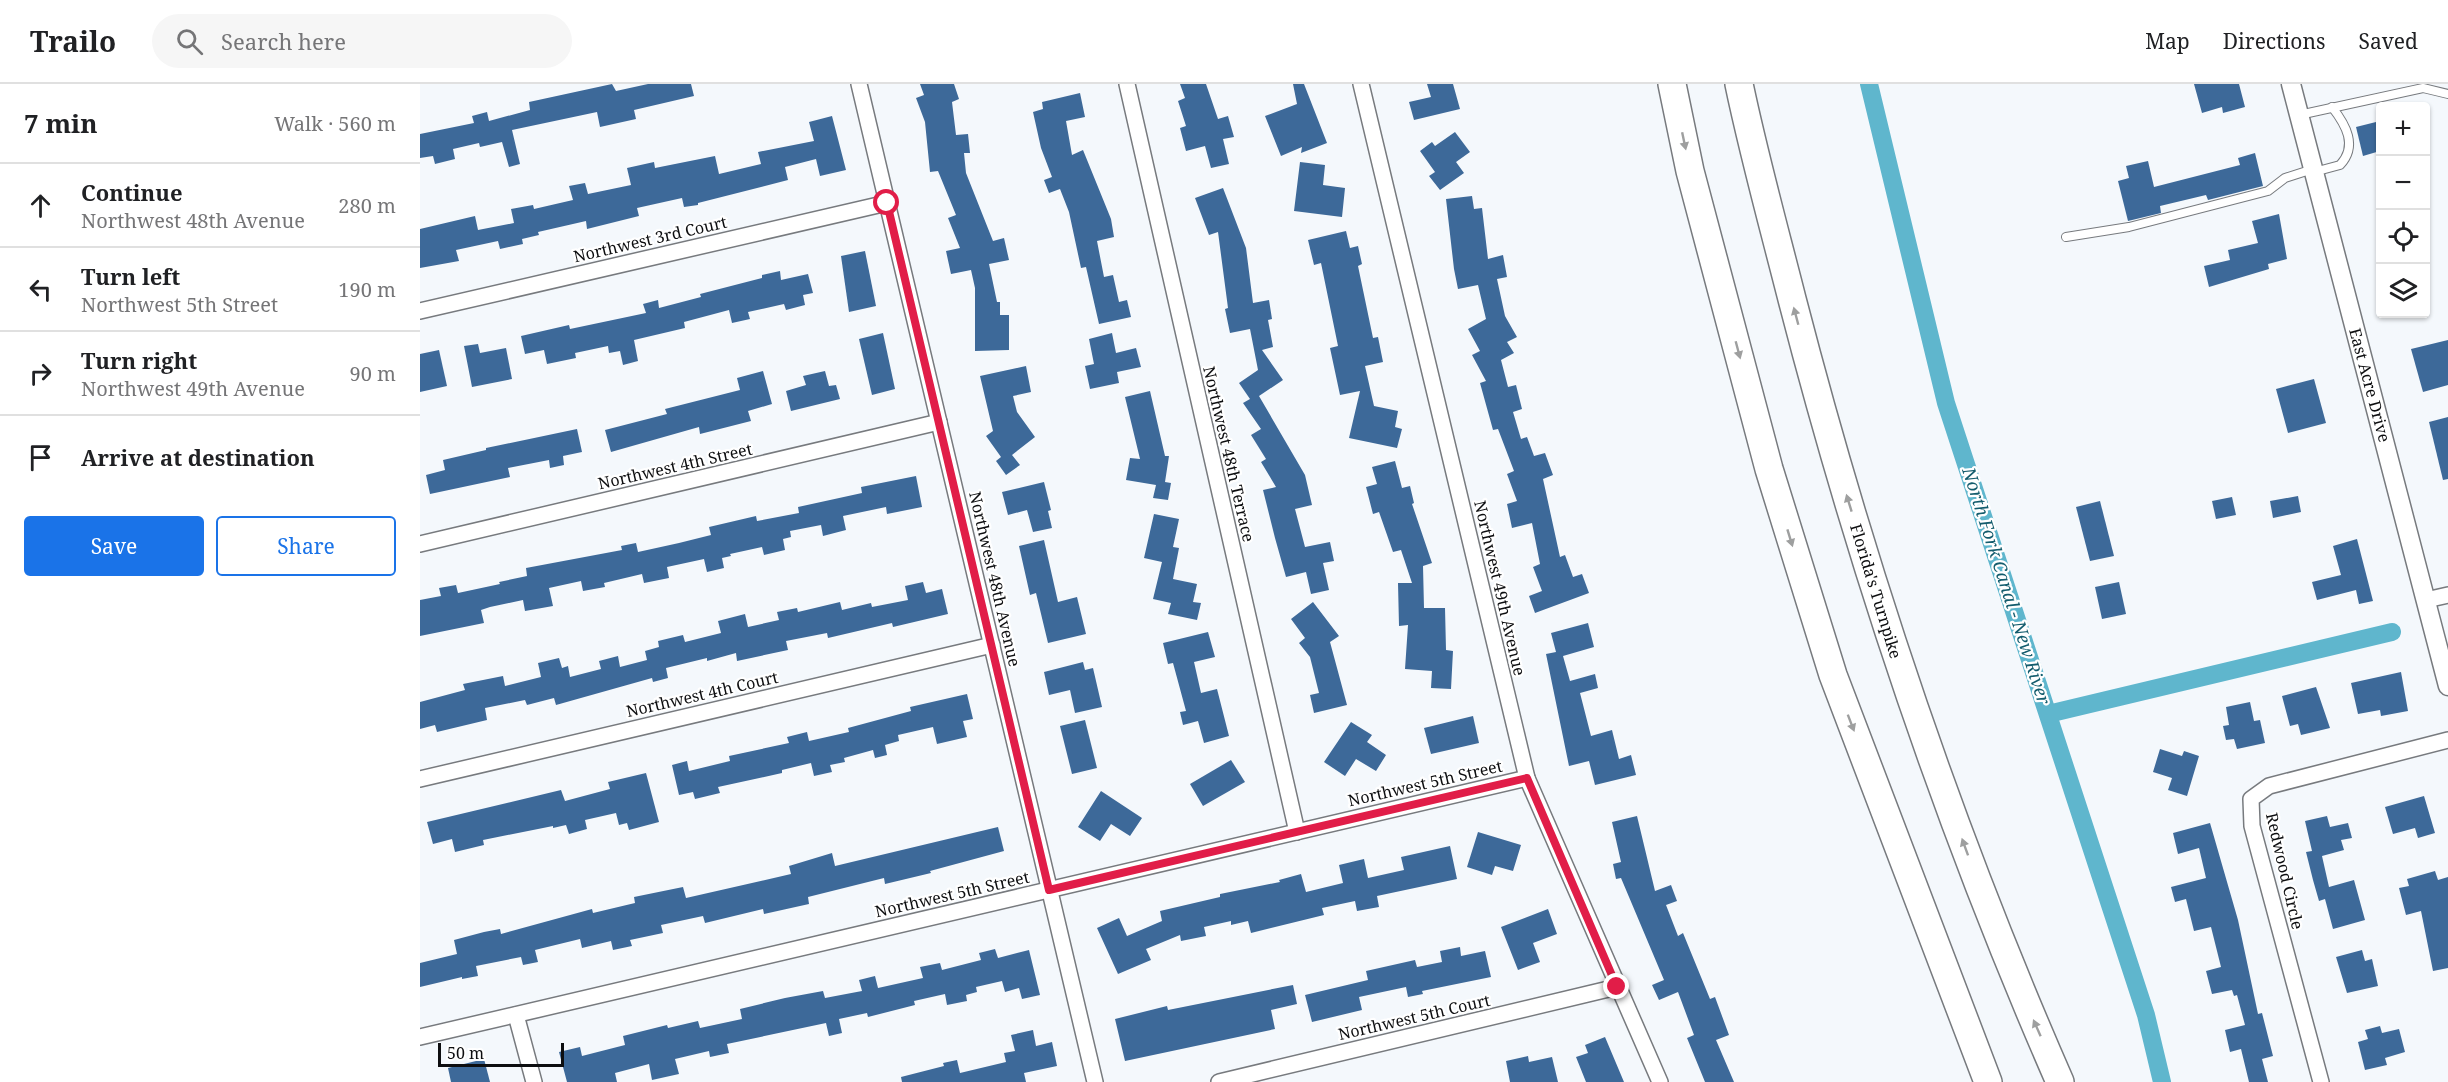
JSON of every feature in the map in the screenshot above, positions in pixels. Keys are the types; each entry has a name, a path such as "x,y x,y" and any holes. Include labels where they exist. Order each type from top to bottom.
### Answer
{"highway":[{"path":"1672,84 1690,171 1769,469 1833,675 1988,1082"},
{"name":"Florida's Turnpike","path":"1739,84 1828,437 1900,668 2004,955 2060,1082"}],"street":[{"name":"Northwest 48th Avenue","path":"860,84 1095,1082"},
{"name":"Northwest 48th Terrace","path":"1127,84 1296,832"},
{"name":"Northwest 49th Avenue","path":"1361,84 1527,778 1660,1082"},
{"name":"East Acre Drive","path":"2291,84 2448,686"},
{"name":"Northwest 3rd Court","path":"420,311 887,203"},
{"name":"Northwest 4th Street","path":"420,544 939,422"},
{"path":"2426,600 2448,595"},
{"name":"Northwest 4th Court","path":"420,779 992,645"},
{"name":"Redwood Circle","path":"2321,1082 2252,826 2251,799 2269,786 2448,740"},
{"name":"Northwest 5th Street","path":"420,1037 1527,778"},
{"name":"Northwest 5th Court","path":"1219,1082 1617,987"},
{"path":"516,1015 534,1082"}],"lane":[{"path":"2299,115 2423,88 2448,94"},
{"path":"2066,237 2129,227 2248,197 2268,191 2285,178 2340,165 2349,150 2347,128 2332,108"}],"building":[{"path":"612,84 616,91 648,84 691,84 694,96 634,110 636,119 600,127 597,112 512,130 520,164 509,167 502,142 480,147 479,143 453,149 455,159 435,164 433,156 420,158 420,134 474,123 472,116 487,112 489,121 530,110 529,102"},
{"path":"920,84 954,84 959,99 952,102 956,135 968,134 970,153 964,153 966,173 993,241 1004,238 1009,260 989,264 997,302 1000,302 1000,315 1009,315 1009,350 975,351 975,288 971,270 951,274 946,251 960,248 948,218 956,215 938,171 930,172 925,122 916,98 924,95"},
{"path":"1180,84 1206,84 1218,119 1228,116 1234,137 1223,139 1229,164 1211,168 1205,146 1186,151 1180,128 1186,126 1178,101 1185,98"},
{"path":"1293,84 1304,84 1327,143 1301,153 1302,147 1281,156 1265,116 1297,104"},
{"path":"1427,84 1453,84 1460,109 1414,120 1409,102 1431,97"},
{"path":"2194,84 2239,84 2245,107 2223,113 2222,107 2202,113"},
{"path":"1080,93 1085,117 1066,121 1072,155 1083,150 1111,219 1114,237 1097,241 1104,277 1113,275 1119,302 1127,300 1131,317 1099,324 1086,267 1081,268 1069,212 1060,189 1049,193 1044,180 1052,177 1041,148 1033,112 1043,109 1042,102"},
{"path":"832,116 846,170 820,176 816,159 785,167 788,180 698,203 698,205 684,207 682,198 637,208 639,216 587,229 586,221 538,232 539,235 522,239 523,244 500,249 498,241 456,250 459,261 420,268 420,229 475,216 478,230 514,223 511,209 533,205 534,209 573,200 569,186 585,183 588,194 631,185 627,168 654,162 655,168 715,156 719,174 761,164 758,152 814,141 809,122"},
{"path":"2376,122 2376,152 2363,156 2356,127"},
{"path":"1455,132 1470,152 1456,162 1464,173 1440,190 1429,176 1435,172 1420,151 1432,142 1435,146"},
{"path":"2255,153 2263,186 2208,200 2206,195 2160,206 2161,213 2128,221 2118,181 2129,178 2126,166 2148,161 2154,187 2240,165 2238,158"},
{"path":"1300,162 1325,165 1323,185 1345,188 1342,217 1294,211"},
{"path":"1223,188 1246,248 1253,303 1269,300 1272,319 1268,320 1273,347 1262,350 1283,380 1259,396 1305,475 1312,505 1295,509 1305,547 1330,542 1334,561 1323,563 1329,590 1311,594 1306,572 1286,577 1275,538 1263,490 1276,487 1261,462 1266,459 1251,435 1261,429 1243,403 1250,399 1239,383 1258,370 1250,329 1230,333 1225,309 1228,308 1218,232 1209,235 1195,198"},
{"path":"1472,196 1474,209 1482,208 1488,259 1503,255 1507,277 1497,279 1505,316 1517,337 1507,342 1514,353 1501,360 1508,387 1516,385 1522,409 1513,412 1521,439 1527,437 1534,456 1545,453 1553,475 1543,479 1560,557 1565,555 1573,577 1582,574 1589,593 1535,613 1529,596 1542,591 1533,567 1540,564 1532,523 1512,528 1507,504 1517,501 1507,474 1514,471 1498,429 1493,430 1480,383 1486,381 1472,355 1480,351 1468,329 1486,319 1478,285 1458,289 1454,269 1446,199"},
{"path":"2279,214 2287,259 2268,264 2269,269 2209,287 2204,266 2230,260 2228,250 2258,243 2252,221"},
{"path":"1346,231 1350,248 1358,246 1362,264 1358,266 1373,338 1378,337 1383,362 1365,366 1374,406 1398,411 1395,427 1402,429 1397,448 1349,438 1360,391 1340,395 1330,348 1338,346 1321,263 1314,265 1308,240"},
{"path":"865,251 876,306 849,312 841,256"},
{"path":"780,271 781,280 808,274 813,293 803,295 805,305 786,310 784,304 748,312 750,319 732,323 729,310 684,322 685,328 634,340 638,361 623,365 620,351 609,353 608,346 575,353 576,358 547,364 544,350 525,354 521,336 569,325 570,329 646,313 643,304 658,300 659,308"},
{"path":"883,333 895,389 872,395 859,339"},
{"path":"1112,333 1116,353 1136,348 1141,367 1117,372 1119,383 1090,389 1085,366 1094,364 1089,339"},
{"path":"2448,340 2448,385 2423,392 2411,349"},
{"path":"478,344 480,353 506,348 512,379 472,387 464,346"},
{"path":"439,350 447,386 420,392 420,354"},
{"path":"1026,366 1031,392 1013,396 1017,412 1035,437 1012,455 1020,465 1006,475 996,461 1001,457 986,436 993,431 980,376"},
{"path":"763,371 772,404 748,411 751,421 700,434 699,427 611,452 605,430 667,414 665,409 740,390 737,378"},
{"path":"825,371 829,386 836,385 840,399 791,411 786,391 806,385 803,376"},
{"path":"2314,379 2326,423 2288,433 2276,389"},
{"path":"1150,391 1165,456 1169,456 1165,482 1171,483 1168,500 1153,498 1156,485 1126,480 1130,458 1140,459 1125,397"},
{"path":"2448,417 2448,479 2443,480 2429,422"},
{"path":"577,429 582,452 563,456 564,465 550,468 549,460 508,468 510,477 430,494 426,475 445,470 443,460 486,450 486,448"},
{"path":"1395,461 1402,488 1410,486 1414,503 1412,504 1432,563 1423,566 1424,608 1445,608 1446,650 1453,651 1451,689 1431,688 1432,671 1405,669 1408,625 1399,626 1398,583 1412,583 1401,550 1393,552 1379,512 1373,514 1366,487 1377,484 1372,467"},
{"path":"916,476 922,507 887,514 886,507 843,516 846,530 823,536 821,525 790,531 791,537 783,539 785,550 764,555 762,547 730,554 731,556 722,558 724,568 707,572 704,559 667,567 669,578 644,583 642,574 604,583 605,587 583,591 581,581 549,588 553,606 525,611 523,600 490,607 481,610 484,623 420,636 420,600 441,596 439,588 456,585 458,593 527,576 526,568 622,550 621,546 636,543 638,552 679,543 711,535 709,527 756,516 757,521 799,513 798,507 862,493 861,487"},
{"path":"1044,482 1051,510 1048,511 1052,528 1033,532 1027,510 1008,515 1002,492"},
{"path":"2298,496 2301,512 2273,518 2270,501"},
{"path":"2232,497 2236,515 2216,519 2212,501"},
{"path":"2100,501 2114,556 2090,561 2076,507"},
{"path":"1154,514 1179,519 1173,547 1179,548 1173,579 1197,584 1193,602 1201,603 1197,620 1168,614 1171,603 1153,599 1162,562 1144,558"},
{"path":"2357,539 2373,601 2359,604 2356,590 2317,600 2312,582 2341,575 2333,546"},
{"path":"1044,540 1058,602 1077,597 1086,634 1048,643 1036,593 1030,595 1019,546"},
{"path":"923,582 926,593 942,589 948,614 893,627 892,623 828,638 827,633 786,641 788,650 737,661 736,653 707,661 707,658 666,668 668,678 653,682 652,678 556,705 554,698 527,705 525,700 485,708 487,720 437,732 435,725 420,729 420,702 465,690 463,684 503,676 505,686 541,677 538,663 559,658 562,668 568,666 570,677 601,669 599,661 618,656 620,667 647,660 645,651 659,647 658,641 683,635 685,642 721,633 718,621 745,614 748,627 779,620 777,612 797,608 798,612 840,602 842,610 871,603 872,607 908,600 905,586"},
{"path":"2119,582 2126,614 2102,619 2095,587"},
{"path":"1313,602 1339,636 1330,642 1347,705 1314,713 1310,695 1319,693 1310,657 1299,643 1305,638 1291,619"},
{"path":"1588,623 1594,647 1563,656 1570,681 1595,674 1598,688 1580,693 1591,736 1612,730 1619,759 1631,755 1636,775 1595,785 1589,761 1569,766 1546,654 1556,652 1551,633"},
{"path":"1208,632 1215,657 1194,662 1201,693 1217,689 1229,736 1204,743 1198,721 1183,725 1180,712 1186,711 1173,663 1168,664 1163,643"},
{"path":"1083,662 1085,670 1093,668 1102,707 1075,713 1070,690 1049,695 1044,672"},
{"path":"2401,672 2408,711 2381,716 2380,710 2358,714 2351,683"},
{"path":"2316,687 2330,728 2301,735 2298,724 2290,726 2282,696"},
{"path":"967,694 973,719 963,721 967,737 937,744 933,727 898,735 899,741 885,745 887,755 875,758 873,750 844,758 845,762 830,765 832,772 814,776 811,763 782,770 782,773 718,787 720,793 695,799 693,792 679,795 672,765 687,761 689,771 730,761 729,756 789,743 787,737 807,732 809,741 849,732 848,728 911,711 910,707"},
{"path":"2250,702 2254,721 2260,720 2265,743 2237,749 2234,739 2226,740 2223,726 2229,725 2226,707"},
{"path":"1473,716 1479,743 1431,754 1424,728"},
{"path":"1085,720 1097,768 1072,774 1060,726"},
{"path":"1351,722 1372,735 1367,742 1386,755 1376,771 1356,759 1345,776 1324,762"},
{"path":"2160,749 2182,756 2184,751 2199,756 2187,796 2168,790 2172,778 2153,772"},
{"path":"1231,760 1245,782 1203,806 1190,784"},
{"path":"646,773 659,822 629,830 627,823 619,825 616,813 585,820 587,829 569,834 566,825 553,828 553,826 483,840 484,845 455,852 452,839 433,844 427,822 561,790 565,801 610,789 608,782"},
{"path":"1101,791 1142,818 1130,836 1111,824 1100,841 1078,827"},
{"path":"2424,796 2435,833 2418,838 2415,828 2393,834 2385,807"},
{"path":"1637,816 1655,891 1671,885 1677,901 1666,905 1678,936 1683,933 1710,999 1715,997 1729,1035 1716,1040 1734,1082 1705,1082 1687,1038 1694,1035 1678,992 1659,1000 1652,985 1664,980 1621,878 1616,879 1613,864 1621,862 1612,822"},
{"path":"2327,816 2330,827 2348,823 2352,838 2341,840 2344,850 2322,856 2329,887 2354,880 2365,920 2333,929 2325,899 2319,901 2306,852 2312,851 2305,821"},
{"path":"2210,823 2238,920 2258,1014 2262,1013 2273,1056 2262,1059 2268,1082 2249,1082 2241,1049 2230,1052 2225,1030 2245,1025 2237,995 2234,996 2232,990 2212,994 2206,971 2221,967 2211,927 2194,931 2186,899 2175,902 2171,887 2206,878 2199,848 2178,854 2173,833"},
{"path":"998,827 1004,851 930,871 931,873 885,884 884,878 808,897 809,904 764,914 763,909 705,923 703,916 661,925 663,933 630,940 632,946 613,950 611,941 582,948 580,939 535,950 538,962 523,965 521,957 476,966 478,976 462,979 462,977 420,987 420,963 457,954 454,940 500,929 501,934 592,909 593,913 635,903 634,897 683,887 686,898 791,874 789,866 832,853 835,866"},
{"path":"1478,832 1521,845 1513,871 1495,866 1492,875 1467,867"},
{"path":"1450,846 1457,879 1377,896 1379,907 1357,911 1355,901 1322,908 1324,915 1251,933 1248,921 1231,925 1231,921 1204,927 1206,936 1181,941 1180,935 1146,949 1151,960 1118,974 1097,928 1119,918 1127,936 1162,921 1160,911 1220,897 1220,894 1280,882 1279,880 1301,874 1306,892 1343,883 1339,865 1364,859 1368,878 1404,870 1401,857"},
{"path":"2435,871 2438,880 2448,877 2448,968 2433,971 2421,911 2406,915 2399,888 2409,886 2407,879"},
{"path":"1548,909 1557,934 1533,943 1540,962 1518,970 1501,927"},
{"path":"1460,947 1461,956 1485,951 1491,977 1422,991 1423,994 1408,997 1406,987 1359,997 1362,1010 1312,1022 1305,995 1368,980 1366,971 1415,960 1417,967 1442,962 1440,951"},
{"path":"995,949 998,958 1029,950 1040,995 1022,999 1019,988 1005,992 1002,981 976,987 977,992 966,995 967,1001 947,1005 945,994 914,1001 915,1005 868,1017 867,1013 839,1019 842,1033 829,1036 826,1023 727,1044 729,1053 710,1057 709,1051 675,1059 679,1074 652,1080 649,1064 615,1073 617,1082 567,1082 559,1052 580,1047 582,1056 625,1045 623,1036 667,1025 668,1028 698,1021 700,1028 742,1019 740,1009 785,998 823,991 825,998 862,991 859,980 875,976 878,988 923,978 920,967 940,963 942,970 981,960 979,953"},
{"path":"2362,950 2365,961 2372,959 2378,986 2347,993 2336,957"},
{"path":"1293,985 1297,1004 1271,1010 1275,1029 1125,1061 1115,1019 1167,1006 1168,1010"},
{"path":"2380,1026 2382,1033 2399,1029 2405,1052 2385,1058 2387,1065 2365,1070 2358,1042 2368,1039 2365,1030"},
{"path":"1033,1030 1036,1046 1052,1042 1057,1066 1024,1073 1026,1082 902,1082 901,1077 944,1066 943,1063 957,1060 960,1073 1006,1062 1004,1053 1015,1051 1011,1035"},
{"path":"1605,1037 1624,1082 1586,1082 1576,1057 1588,1053 1585,1045"},
{"path":"1528,1056 1529,1062 1552,1057 1558,1082 1510,1082 1506,1061"},
{"path":"484,1059 490,1082 451,1082 448,1068"}],"waterway":[{"name":"North Fork Canal - New River","path":"1869,84 1946,403 2146,1015 2162,1082"},
{"path":"2048,714 2392,632"}],"route":[{"path":"887,203 1049,890 1527,778 1617,987"}]}
